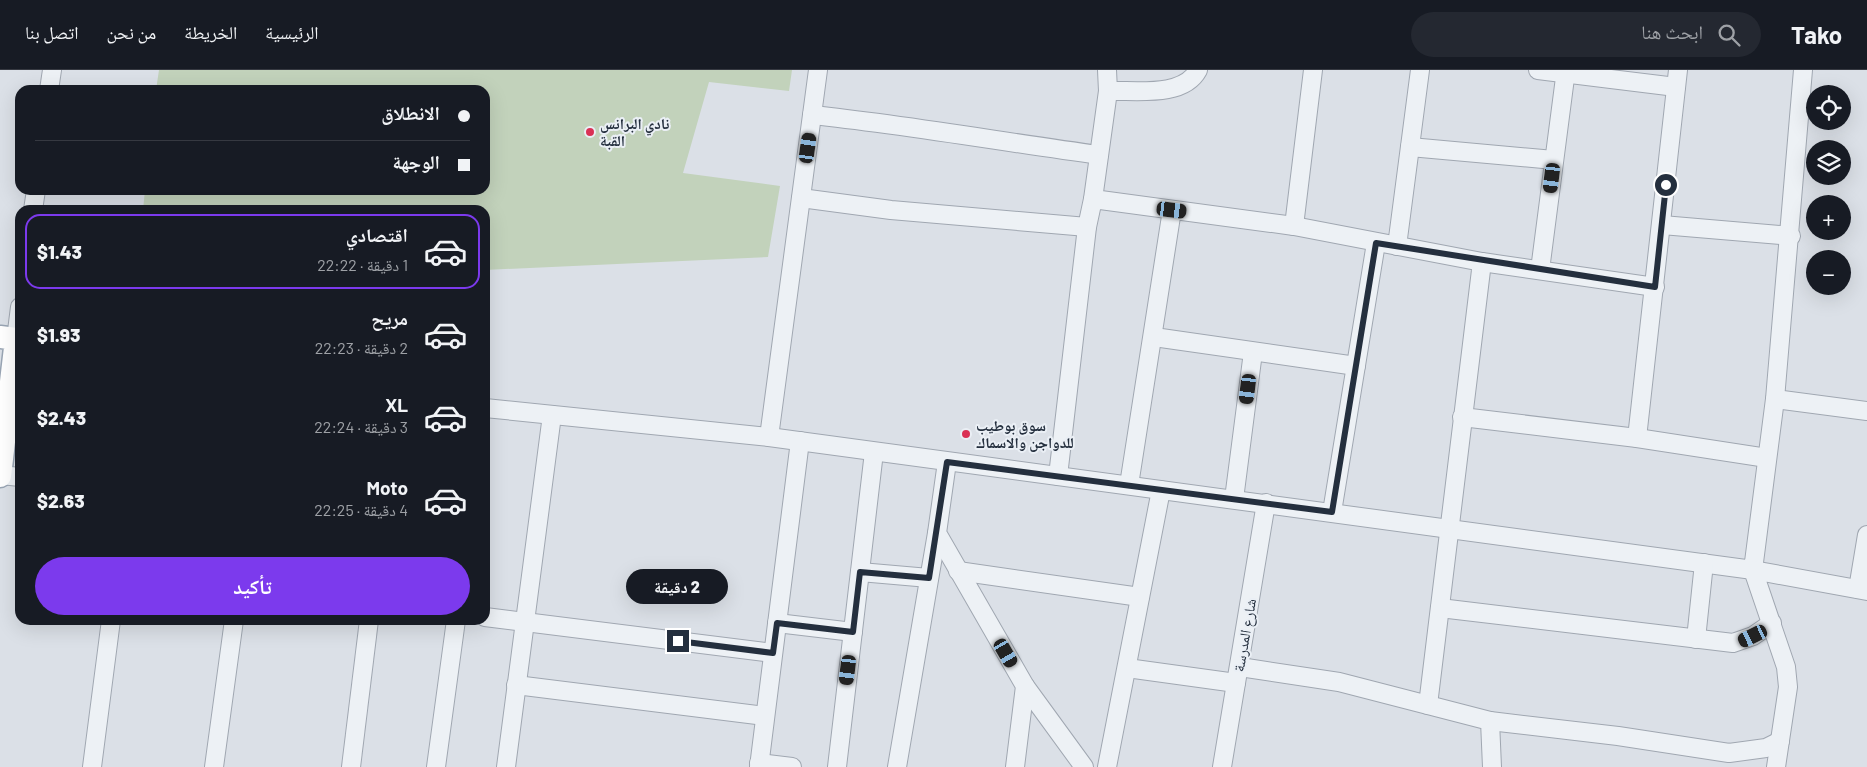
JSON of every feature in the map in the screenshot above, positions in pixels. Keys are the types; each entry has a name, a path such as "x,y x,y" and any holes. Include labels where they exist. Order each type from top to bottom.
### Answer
{"main road":[{"path":"0,475 12,339"}],"street":[{"path":"50,85 52,70"},
{"path":"769,437 818,70"},
{"path":"1058,476 1087,227 1108,91 1107,70"},
{"path":"1108,91 1166,89 1183,85 1195,76 1198,70"},
{"path":"1294,226 1313,70"},
{"path":"1397,246 1420,70"},
{"path":"1538,70 1677,78 1637,438"},
{"path":"1776,767 1788,687 1786,667 1753,570 1775,398 1803,70"},
{"path":"1540,270 1566,72"},
{"path":"812,115 878,122 977,139 1099,155"},
{"path":"1410,147 1554,160"},
{"path":"801,198 891,210 1087,227"},
{"path":"1092,199 1294,226 1482,262 1655,287"},
{"path":"1129,485 1154,337 1172,210"},
{"path":"1662,225 1790,236"},
{"path":"1332,512 1376,243"},
{"path":"1428,706 1482,262"},
{"path":"1154,337 1356,366"},
{"path":"1234,499 1253,352"},
{"path":"1775,398 1867,411"},
{"path":"490,409 800,441 1332,512 1448,530 1704,563 1863,590 1867,535"},
{"path":"506,767 552,415"},
{"path":"1462,417 1637,438 1767,458"},
{"path":"792,767 759,765 800,441"},
{"path":"837,767 874,452"},
{"path":"897,767 937,533 947,462"},
{"path":"0,475 15,476"},
{"path":"1107,767 1161,490"},
{"name":"شارع المدرسة","path":"1222,767 1266,503"},
{"path":"937,533 1025,686 1084,767"},
{"path":"1696,640 1704,563"},
{"path":"860,572 929,578"},
{"path":"958,572 1140,597"},
{"path":"1440,608 1733,643 1742,641 1772,623"},
{"path":"490,618 773,653"},
{"path":"777,623 853,632"},
{"path":"92,767 110,625"},
{"path":"214,767 233,625"},
{"path":"351,767 368,625"},
{"path":"436,767 455,625"},
{"path":"1127,668 1339,682 1490,721 1618,736 1729,753 1766,748 1780,741"},
{"path":"516,685 765,716"},
{"path":"1015,767 1025,686"},
{"path":"1490,721 1492,767"}],"green space":[{"name":"نادي البرانس القبة","path":"159,70 792,70 789,91 709,82 683,173 780,186 768,257 490,270 490,205 144,205 144,195 490,195 490,85 157,85"}],"place":[{"name":"نادي البرانس القبة","path":"590,132"},
{"name":"سوق بوطيب للدواجن والاسماك","path":"966,434"}],"route":[{"path":"678,641 773,653 777,623 853,632 860,572 929,578 947,462 1332,512 1376,243 1482,262 1655,287 1666,185"}]}
